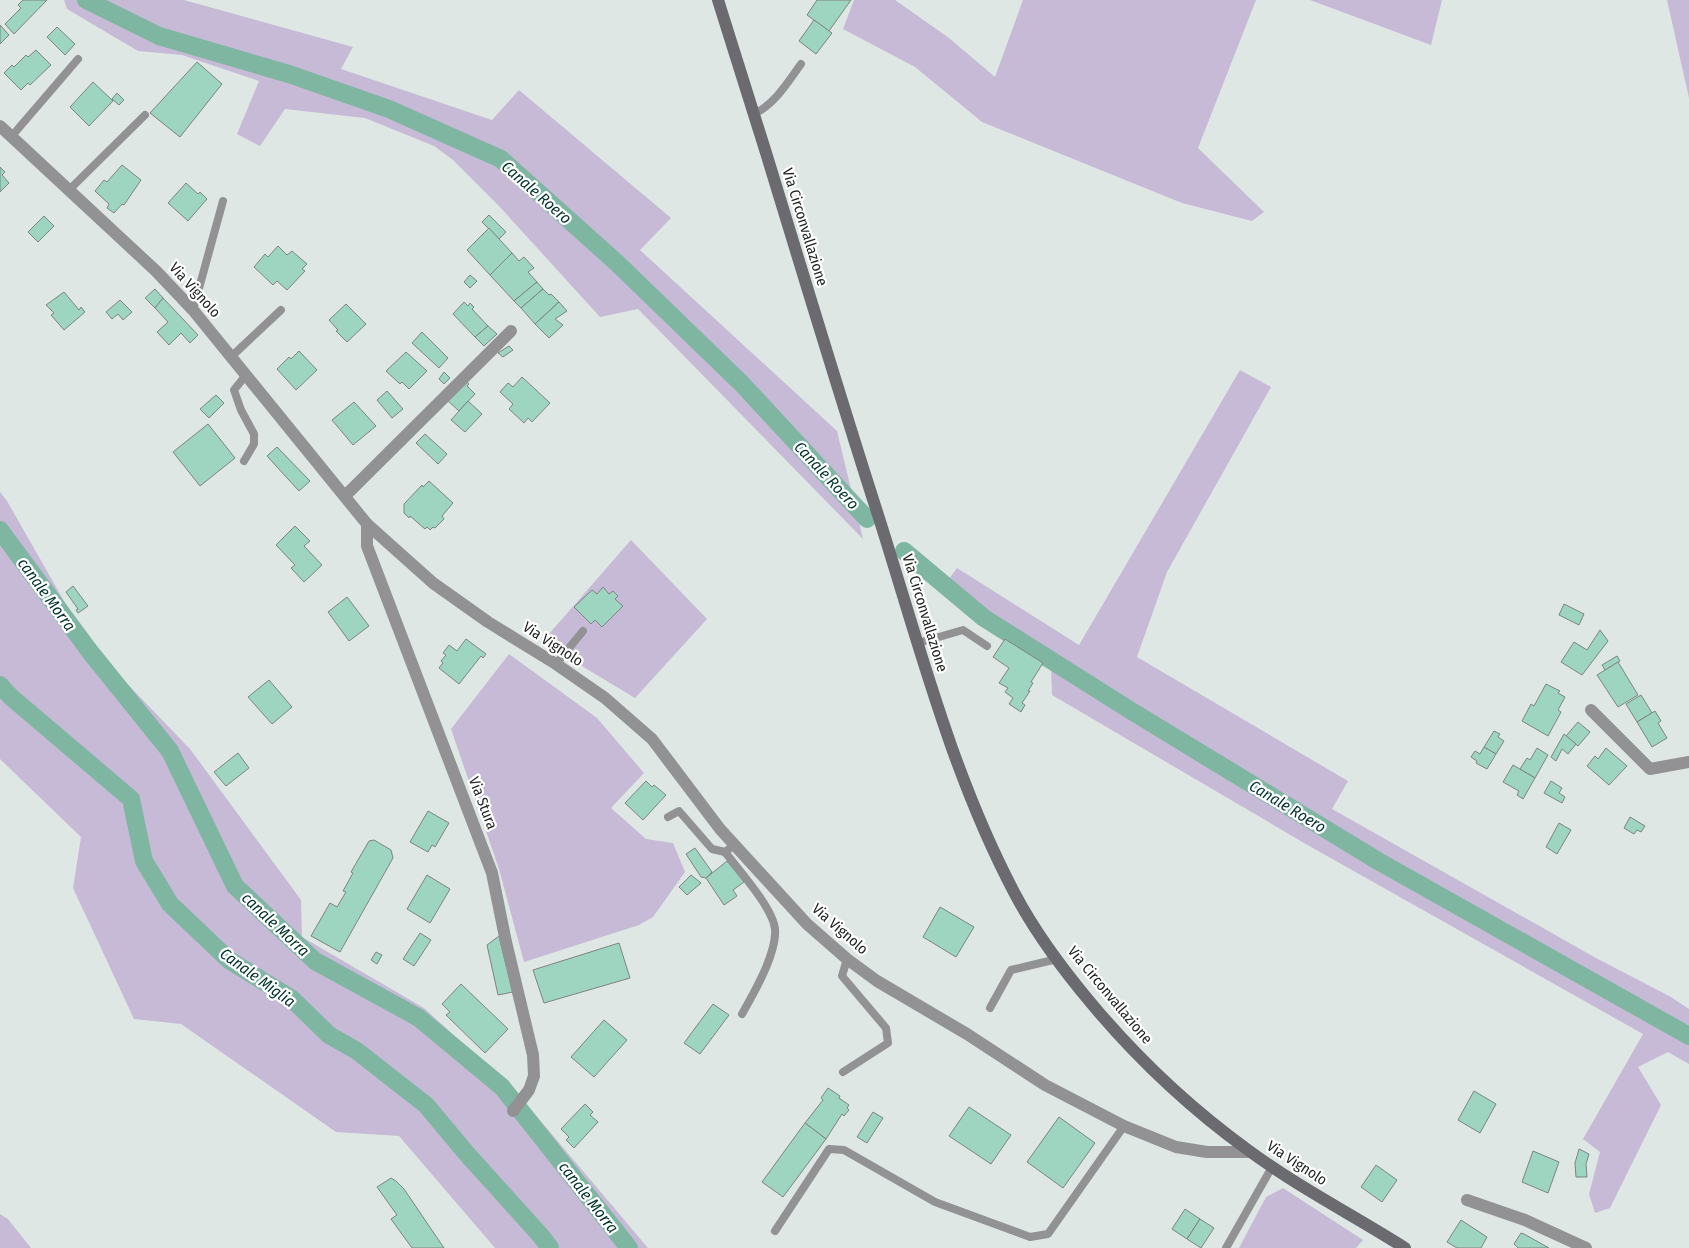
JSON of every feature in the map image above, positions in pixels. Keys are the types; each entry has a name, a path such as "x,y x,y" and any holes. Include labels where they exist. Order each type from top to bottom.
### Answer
{"main road":[{"name":"Via Circonvallazione","path":"718,0 822,340 944,726 989,842 1017,897 1057,960 1091,1003 1136,1053 1203,1116 1250,1152"},
{"name":"Via Vignolo","path":"1250,1152 1323,1199 1405,1248"}],"street":[{"name":"Via Vignolo","path":"0,126 156,271 193,310 367,524 433,583 488,622 556,664 605,698 652,739 720,829 729,848 807,924 847,959 878,981 967,1034 1046,1086 1124,1126 1176,1147 1206,1152 1250,1152"},
{"path":"345,496 511,331"},
{"name":"Via Stura","path":"367,524 367,546 492,873 506,942 533,1055 534,1076 529,1090 513,1111"},
{"path":"1591,710 1650,769 1689,762"},
{"path":"1467,1200 1525,1220 1586,1248"}],"lane":[{"path":"11,137 78,59"},
{"path":"754,114 762,110 773,100 801,64"},
{"path":"69,190 145,116"},
{"path":"193,310 223,201"},
{"path":"232,356 281,310"},
{"path":"244,461 254,444 254,434 241,410 234,390 246,375"},
{"path":"556,664 583,630"},
{"path":"918,643 963,630 987,646"},
{"path":"668,817 679,811 712,849 729,848 766,907 775,927 774,943 759,984 742,1014"},
{"path":"843,1072 888,1043 886,1028 842,976 847,959"},
{"path":"990,1008 1011,970 1057,960"},
{"path":"775,1231 829,1149 844,1150 935,1202 1030,1237 1048,1234 1124,1126"},
{"path":"1226,1248 1272,1167"}],"shaded area":[{"path":"64,0 184,0 353,47 341,69 492,120 519,90 671,218 640,250 837,431 863,539 638,309 600,317 499,206 453,160 434,146 365,118 285,109 260,146 237,134 259,81 182,55 138,51 67,9"},
{"path":"854,0 895,0 949,38 995,77 1023,0 1256,0 1198,148 1264,212 1252,221 1182,203 982,122 915,67 843,29"},
{"path":"1310,0 1442,0 1431,45"},
{"path":"1667,0 1689,0 1689,98"},
{"path":"1240,370 1271,387 1167,572 1137,657 1348,781 1332,809 1596,958 1671,997 1689,1009 1689,1064 1668,1052 1638,1067 1661,1105 1610,1208 1595,1213 1589,1194 1600,1152 1583,1139 1643,1034 1311,847 1052,695 1051,665 998,631 983,625 941,590 957,568 1079,645"},
{"path":"0,492 7,501 88,643 190,749 301,900 302,937 424,1008 517,1093 648,1248 495,1248 399,1136 336,1132 181,1024 134,1019 73,888 81,837 0,759"},
{"path":"631,540 707,619 635,698 542,642"},
{"path":"509,654 597,718 644,773 611,808 646,839 673,843 685,872 653,917 639,925 524,962 499,869 451,729"},
{"path":"1283,1188 1363,1240 1356,1248 1239,1248 1266,1197"},
{"path":"0,1214 8,1219 31,1248 0,1248"}],"building":[{"path":"23,0 47,0 14,34 5,24 21,8 18,5"},
{"path":"817,0 851,0 829,31 807,15"},
{"path":"814,20 832,33 816,54 799,41"},
{"path":"0,25 9,35 0,44"},
{"path":"57,27 75,44 65,55 47,37"},
{"path":"36,50 51,65 30,85 28,83 21,90 4,73 12,65 14,67 26,55 28,57"},
{"path":"197,62 222,84 180,137 150,113"},
{"path":"93,82 113,101 89,126 70,107"},
{"path":"117,93 124,100 119,105 112,99"},
{"path":"122,165 141,180 124,205 122,204 114,213 107,208 109,204 95,191 104,180 107,182"},
{"path":"0,167 5,172 2,175 9,183 0,192"},
{"path":"186,183 207,199 188,221 168,203"},
{"path":"489,215 506,232 499,239 482,222"},
{"path":"44,216 54,226 38,242 28,232"},
{"path":"489,228 512,253 490,275 467,250"},
{"path":"278,246 287,255 292,251 307,264 302,269 305,271 287,290 277,281 273,285 254,267 265,254 268,257"},
{"path":"512,253 519,261 524,257 534,268 528,272 537,282 514,301 490,275"},
{"path":"470,275 477,281 470,288 464,282"},
{"path":"537,282 543,289 521,308 514,301"},
{"path":"155,289 163,298 155,308 145,298"},
{"path":"543,289 559,302 535,324 521,308"},
{"path":"64,292 79,310 81,307 85,312 64,330 51,315 54,313 46,305"},
{"path":"163,298 198,335 190,343 181,333 169,345 157,332 168,322 155,308"},
{"path":"120,300 132,312 123,320 118,314 112,319 106,312"},
{"path":"464,302 468,306 470,303 474,307 472,309 488,326 475,337 453,314"},
{"path":"559,302 567,311 555,319 563,325 549,338 535,324"},
{"path":"346,304 366,324 347,342 336,331 338,330 329,320"},
{"path":"488,326 497,334 484,346 475,337"},
{"path":"422,332 448,358 439,368 412,343"},
{"path":"509,346 513,350 503,357 498,353"},
{"path":"299,351 317,370 296,390 277,369 289,357 291,359"},
{"path":"406,352 427,371 409,389 402,382 400,384 386,371"},
{"path":"444,372 450,378 444,384 439,379"},
{"path":"522,377 550,403 532,422 528,418 524,423 509,409 513,404 500,392 508,383 513,387"},
{"path":"465,380 469,384 467,386 475,394 459,411 447,400"},
{"path":"387,391 403,409 392,418 377,400"},
{"path":"216,395 224,403 209,418 200,409"},
{"path":"468,401 482,414 465,432 451,420"},
{"path":"354,402 376,426 353,445 332,420"},
{"path":"208,424 235,458 200,486 173,452"},
{"path":"425,434 447,454 438,464 416,443"},
{"path":"277,447 310,481 299,491 267,456"},
{"path":"429,481 453,503 442,516 444,519 435,528 433,527 430,530 427,527 425,529 404,513 404,504 422,485 423,487"},
{"path":"295,526 310,541 304,546 322,565 304,582 291,568 295,565 276,545"},
{"path":"73,586 88,606 78,613 76,610 78,609 66,592"},
{"path":"603,587 609,594 613,591 618,596 615,599 623,606 602,627 595,620 591,624 574,607 592,590 597,594"},
{"path":"347,597 369,626 349,641 328,612"},
{"path":"1564,604 1584,614 1579,625 1559,615"},
{"path":"1600,630 1608,641 1582,675 1561,662 1574,642 1587,650"},
{"path":"466,639 486,654 483,658 481,656 459,684 439,668 443,663 441,661 446,655 443,653 449,645 457,651"},
{"path":"1005,639 1043,663 1031,682 1033,683 1022,703 1025,705 1021,712 1009,704 1013,698 1005,692 1008,688 999,683 1009,668 993,657"},
{"path":"1617,656 1620,661 1605,670 1602,665"},
{"path":"1618,662 1638,695 1618,707 1597,675"},
{"path":"269,680 292,707 272,724 248,697"},
{"path":"1546,684 1560,691 1558,693 1565,697 1558,710 1561,712 1548,736 1522,721 1531,704 1534,706"},
{"path":"1641,695 1652,713 1637,722 1626,704"},
{"path":"1655,711 1661,721 1658,723 1667,738 1652,747 1637,722"},
{"path":"1578,722 1590,732 1578,746 1566,736"},
{"path":"1494,731 1500,734 1498,737 1504,741 1496,754 1484,747"},
{"path":"1564,734 1576,744 1568,754 1562,749 1556,761 1551,757"},
{"path":"1484,747 1496,754 1487,769 1476,763 1477,761 1471,757 1475,751 1480,754"},
{"path":"1537,748 1548,755 1535,778 1520,769 1527,758 1530,760"},
{"path":"1606,748 1627,766 1609,785 1587,766 1595,756 1598,759"},
{"path":"238,753 249,768 226,786 214,772"},
{"path":"1513,765 1535,778 1523,799 1517,795 1519,791 1503,782"},
{"path":"646,781 666,795 643,820 625,803"},
{"path":"1551,781 1562,788 1559,793 1565,797 1562,803 1544,793"},
{"path":"428,811 449,823 435,847 432,845 428,852 410,842"},
{"path":"1630,817 1645,826 1641,832 1637,830 1634,834 1624,828"},
{"path":"1559,823 1571,830 1557,854 1546,847"},
{"path":"374,840 391,850 393,858 340,952 311,936 330,903 337,907 346,892 343,891 353,873 351,872 369,841"},
{"path":"695,848 712,872 706,878 701,877 686,854"},
{"path":"727,861 744,882 733,890 737,896 724,905 706,878"},
{"path":"427,875 450,889 430,923 407,909"},
{"path":"691,875 701,883 687,895 679,887"},
{"path":"940,907 974,927 956,957 923,937"},
{"path":"420,933 431,940 414,966 403,959"},
{"path":"499,936 513,992 498,995 487,945"},
{"path":"619,943 630,978 544,1003 533,970"},
{"path":"376,952 382,955 377,964 371,960"},
{"path":"461,984 508,1029 485,1053 446,1015 450,1012 442,1004"},
{"path":"713,1004 729,1015 700,1054 684,1043"},
{"path":"604,1020 627,1040 594,1077 571,1057"},
{"path":"828,1088 849,1105 847,1108 849,1110 844,1116 842,1114 826,1139 805,1123 823,1100 821,1098"},
{"path":"1474,1091 1496,1104 1480,1133 1458,1120"},
{"path":"585,1104 593,1112 590,1115 598,1122 574,1148 566,1140 569,1137 561,1129"},
{"path":"969,1107 1011,1135 991,1164 949,1136"},
{"path":"873,1112 883,1118 867,1143 857,1137"},
{"path":"1059,1117 1095,1143 1063,1188 1027,1162"},
{"path":"805,1123 826,1139 783,1197 762,1182"},
{"path":"1579,1149 1589,1154 1586,1164 1587,1177 1576,1177 1575,1163"},
{"path":"1533,1151 1559,1162 1548,1193 1522,1182"},
{"path":"1376,1165 1397,1180 1382,1202 1361,1187"},
{"path":"391,1178 404,1189 444,1248 412,1248 391,1219 397,1215 377,1187"},
{"path":"1185,1209 1200,1219 1187,1239 1172,1229"},
{"path":"1200,1219 1214,1228 1201,1248 1187,1239"},
{"path":"1461,1220 1487,1237 1481,1248 1457,1248 1447,1242"},
{"path":"1521,1233 1549,1248 1518,1248 1514,1244"}],"waterway":[{"name":"Canale Roero","path":"86,0 159,36 289,74 389,109 501,159 617,263 742,384 867,519"},
{"name":"canale Morra","path":"0,530 91,653 170,751 235,886 315,961 419,1018 502,1087 629,1248"},
{"name":"Canale Roero","path":"904,551 984,618 1133,712 1378,861 1689,1036"},
{"name":"Canale Miglia","path":"0,685 11,697 131,799 144,861 170,904 229,960 292,999 329,1035 357,1051 426,1105 550,1248"}]}
